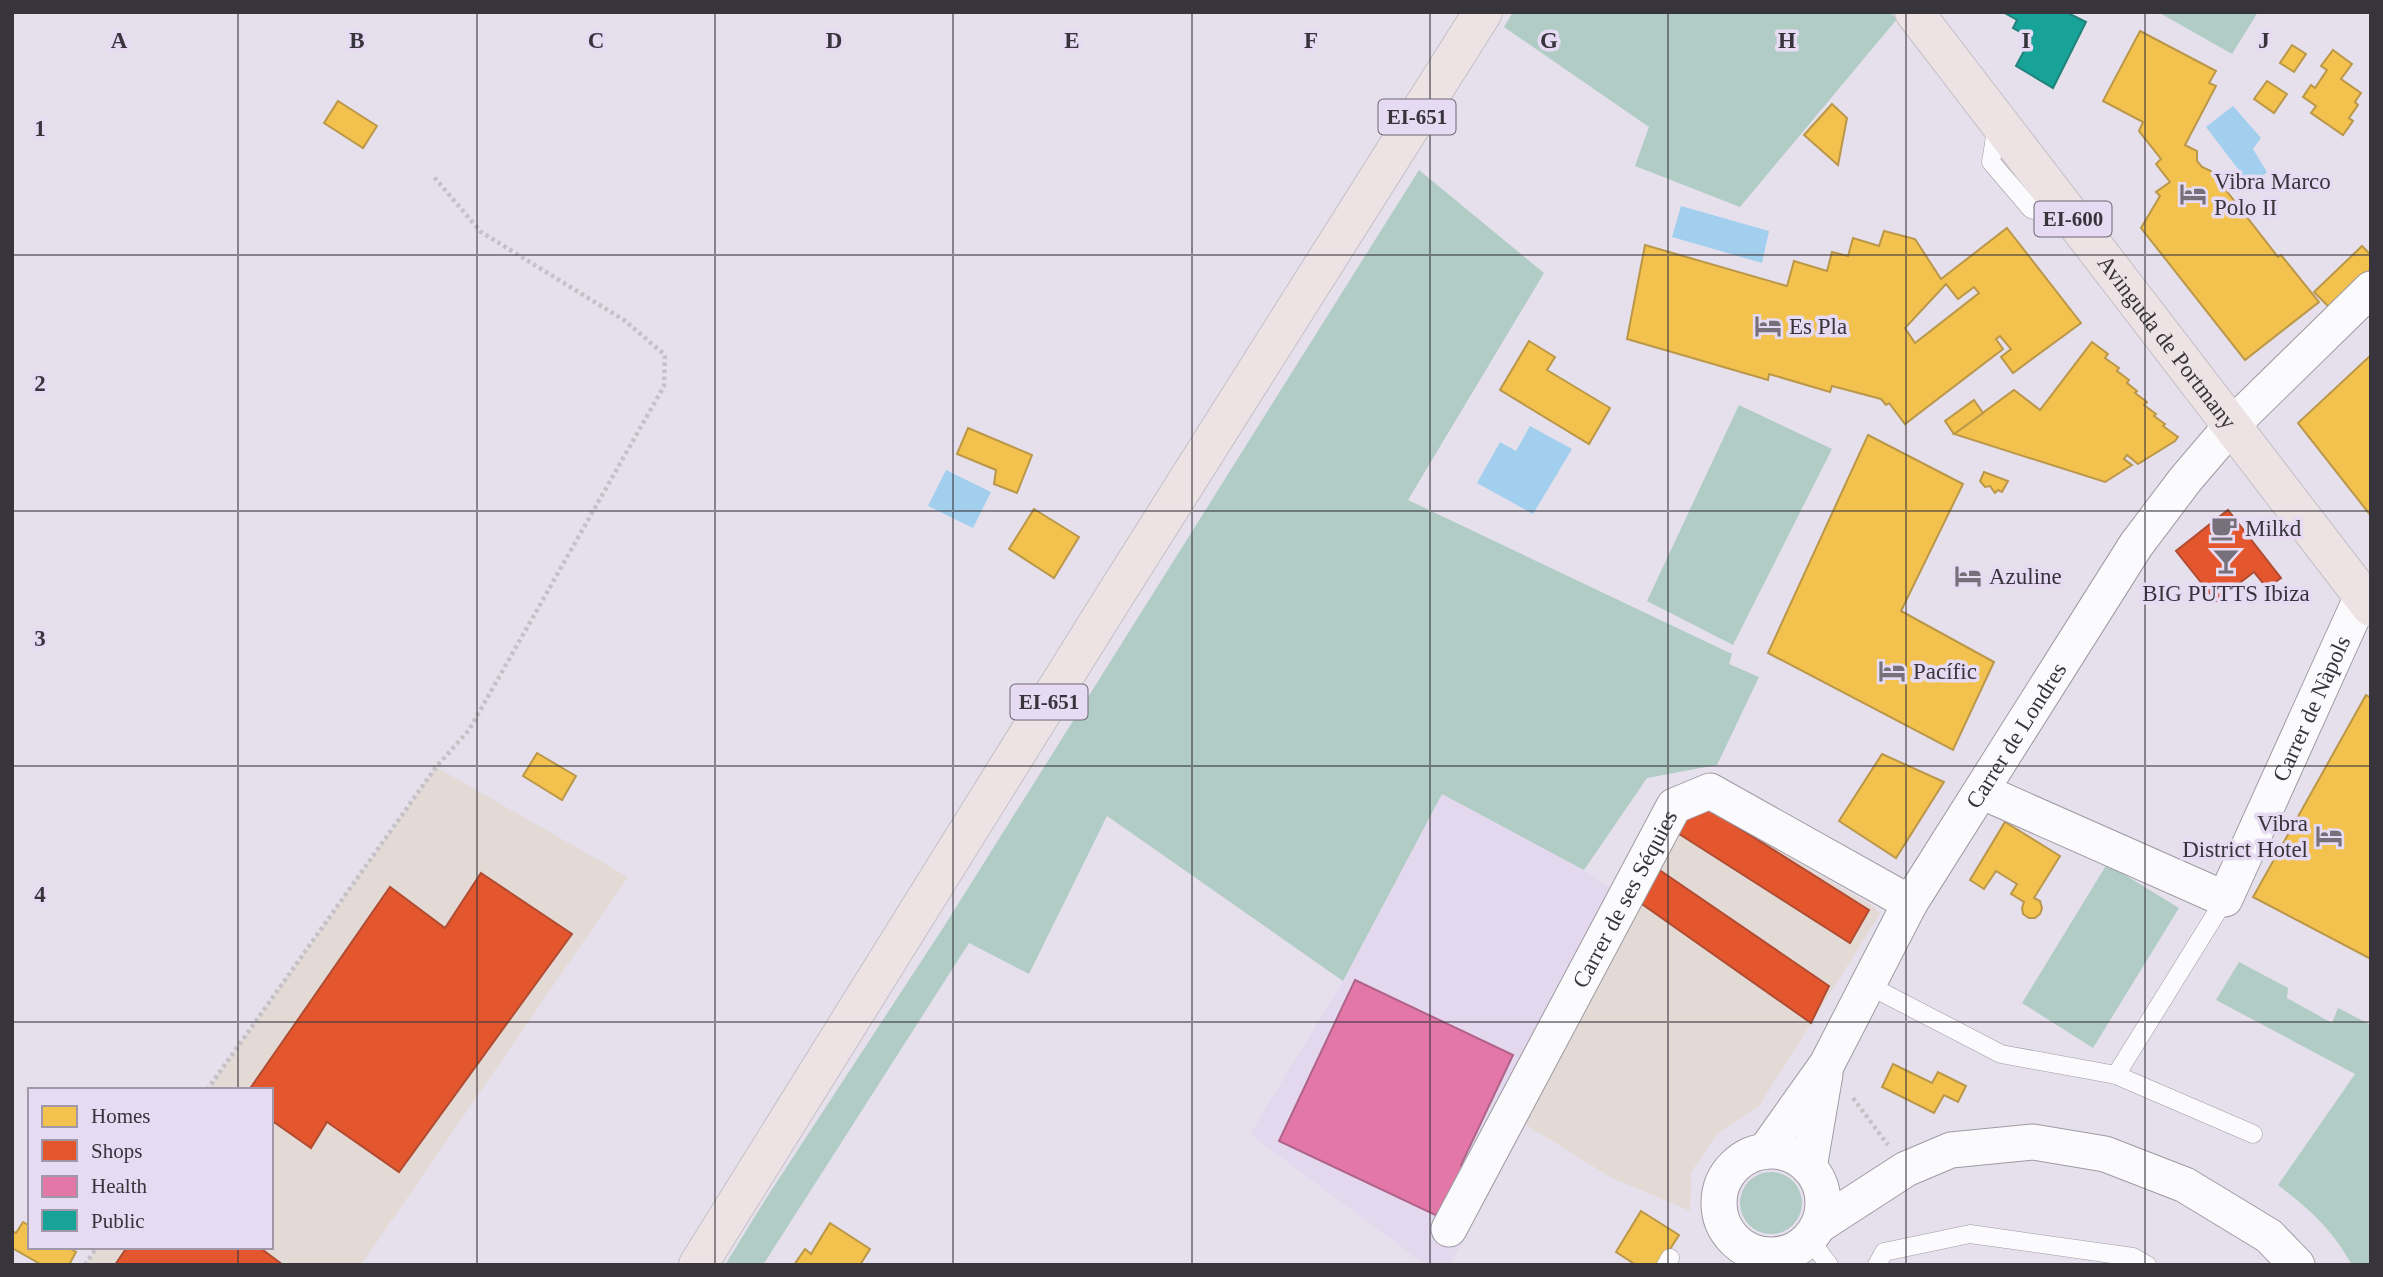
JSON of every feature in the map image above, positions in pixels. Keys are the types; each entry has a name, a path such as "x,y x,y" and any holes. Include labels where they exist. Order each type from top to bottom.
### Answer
{"main road":[{"name":"Avinguda de Portmany","path":"1914,12 2367,602"},
{"name":"EI-651","path":"698,1265 1107,608 1483,13"}],"street":[{"name":"Carrer de Londres","path":"1766,1150 1827,1064 1910,903 2136,545 2231,425 2371,289"},
{"name":"Carrer de Nàpols","path":"2225,899 2367,602"},
{"path":"1981,791 2225,899"},
{"name":"Carrer de ses Séquies","path":"1448,1229 1674,806 1710,792 1910,903"},
{"name":"Carrer de Londres","path":"1809,1168 1827,1064"},
{"path":"1802,1251 1823,1206 1820,1185 1809,1168 1790,1154 1766,1150 1748,1155 1732,1167 1722,1182 1718,1201 1727,1251 1802,1251 1906,1169 1951,1150 2032,1142 2105,1154 2185,1185 2269,1236 2297,1265"}],"lane":[{"path":"2116,1075 2225,899"},
{"path":"1868,985 2001,1054 2116,1075 2253,1134"},
{"path":"1877,1265 1885,1252 1970,1234 2133,1257 2147,1265"}],"path":[{"path":"207,1088 436,767 469,730 664,386 665,355 624,320 481,232 434,177"},
{"path":"85,1265 96,1249"}],"shaded area":[{"path":"436,767 628,877 361,1265 85,1265 96,1249 273,1249 273,1088 208,1088"},
{"path":"1442,794 1584,870 1604,885 1617,888 1523,1123 1450,1265 1426,1265 1250,1134 1343,981"},
{"path":"1707,808 1873,906 1880,914 1759,1106 1718,1133 1691,1172 1690,1211 1610,1177 1523,1123 1676,832"}],"green space":[{"path":"1513,12 1890,12 1897,19 1740,207 1635,166 1649,127 1504,27"},
{"path":"2158,12 2258,12 2232,54"},
{"path":"1419,170 1544,273 1408,500 1732,654 1729,664 1759,677 1717,765 1647,778 1584,870 1442,794 1343,981 1107,816 1029,974 969,943 763,1265 725,1265 943,928"},
{"path":"1739,405 1832,449 1733,645 1647,601"},
{"path":"2107,864 2179,908 2093,1048 2022,1003"},
{"path":"2239,962 2288,988 2287,998 2332,1023 2338,1008 2371,1025 2371,1265 2352,1265 2320,1221 2278,1185 2355,1074 2216,1000"},
{"path":"1771,1172 1793,1181 1802,1203 1793,1225 1771,1234 1749,1225 1740,1203 1749,1181"}],"water":[{"path":"2233,106 2261,138 2253,149 2267,172 2251,186 2206,127"},
{"path":"1681,206 1769,231 1762,263 1672,237"},
{"path":"1530,426 1572,449 1533,514 1477,483 1500,442 1516,451"},
{"path":"946,470 991,492 973,528 928,506"}],"building: Homes":[{"name":"Vibra Marco Polo II","path":"2140,31 2216,71 2209,83 2216,86 2185,145 2197,151 2197,161 2211,171 2278,257 2281,255 2319,302 2245,360 2141,228 2160,196 2156,192 2170,182 2156,164 2161,159 2139,131 2143,122 2103,101"},
{"path":"2292,45 2306,54 2294,72 2280,63"},
{"path":"2333,50 2352,64 2341,79 2361,93 2355,102 2358,105 2349,118 2353,121 2343,135 2311,113 2316,106 2303,97 2311,85 2315,88 2327,70 2321,66"},
{"path":"2267,81 2287,94 2274,113 2254,99"},
{"path":"338,101 377,126 363,148 324,123"},
{"path":"1832,104 1847,118 1838,165 1804,135"},
{"name":"Es Pla","path":"2007,228 2081,323 2013,373 2001,357 2011,349 2000,336 1996,339 2003,349 1905,424 1889,403 1886,405 1881,399 1832,386 1830,392 1769,374 1768,380 1627,339 1645,245 1787,286 1794,261 1827,271 1832,252 1848,256 1853,238 1879,246 1884,231 1915,239 1941,279","holes":["1946,284 1958,299 1974,287 1979,293 1915,343 1905,328"]},
{"path":"2362,246 2371,255 2371,269 2330,308 2314,292"},
{"path":"1529,341 1555,357 1547,370 1610,408 1589,444 1500,390"},
{"path":"2092,342 2108,354 2105,358 2129,380 2127,383 2137,391 2135,393 2147,402 2144,405 2156,414 2154,416 2165,424 2163,426 2178,437 2175,441 2138,464 2127,455 2124,459 2132,465 2105,482 1954,434 2014,390 2040,410"},
{"path":"2371,355 2371,516 2298,423"},
{"path":"1974,400 1983,413 1954,434 1945,421"},
{"path":"968,428 1032,455 1017,493 994,484 996,470 957,454"},
{"path":"1868,435 1963,484 1901,611 1994,662 1953,750 1768,653"},
{"path":"1984,472 2008,481 2002,492 1998,490 1995,493 1990,486 1985,487 1980,481"},
{"path":"1034,509 1079,537 1054,578 1009,549"},
{"name":"Vibra District Hotel","path":"2366,695 2371,698 2371,959 2253,897"},
{"path":"537,753 576,776 562,800 523,776"},
{"path":"1882,754 1944,782 1896,858 1839,821"},
{"path":"2005,822 2060,856 2034,898 2040,901 2042,908 2035,918 2023,914 2024,902 2011,894 2017,884 1996,871 1984,889 1970,880"},
{"path":"1893,1064 1932,1083 1938,1072 1966,1086 1958,1102 1944,1095 1934,1113 1882,1087"},
{"path":"1641,1211 1679,1235 1660,1265 1636,1265 1616,1252"},
{"path":"23,1222 28,1225 28,1249 71,1249 76,1252 69,1265 42,1265 12,1248 12,1231 16,1233"},
{"path":"830,1223 870,1249 860,1265 794,1265 805,1249 811,1254"}],"building: Shops":[{"name":"BIG PUTTS Ibiza","path":"2228,510 2281,578 2267,588 2254,572 2216,601 2176,551"},
{"path":"1707,808 1869,910 1850,943 1676,832 1687,814"},
{"path":"1658,869 1829,986 1811,1023 1639,902"},
{"path":"481,873 572,934 399,1172 327,1122 311,1148 273,1121 273,1088 250,1088 390,887 445,928"},
{"path":"126,1249 262,1249 283,1265 115,1265"}],"building: Health":[{"path":"1355,980 1513,1055 1461,1165 1471,1171 1448,1221 1279,1141"}],"building: Public":[{"path":"2003,12 2066,12 2086,22 2053,88 2016,66 2031,38 2013,28 2017,20"}],"place":[{"name":"Vibra Marco Polo II","path":"2193,194"},
{"name":"Es Pla","path":"1768,326"},
{"name":"Milkd","path":"2224,528"},
{"name":"BIG PUTTS Ibiza","path":"2226,561"},
{"name":"Azuline","path":"1968,576"},
{"name":"Pacífic","path":"1892,671"},
{"name":"Vibra District Hotel","path":"2329,836"}]}
